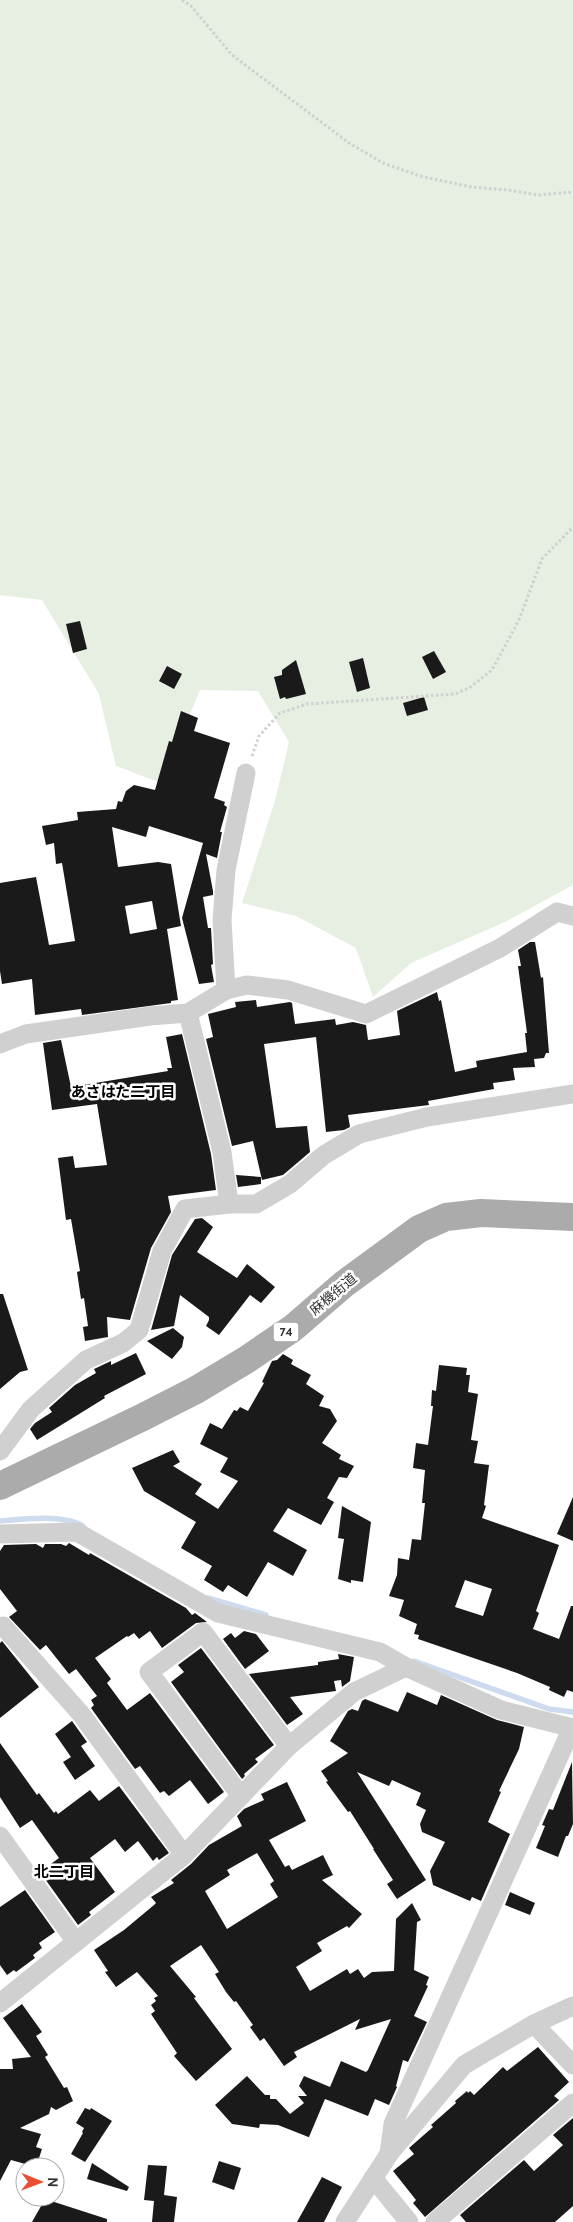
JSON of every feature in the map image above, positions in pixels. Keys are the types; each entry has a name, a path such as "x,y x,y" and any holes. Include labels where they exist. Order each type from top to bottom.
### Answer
{"main road":[{"name":"麻機街道","path":"0,1486 196,1390 246,1360 293,1328 344,1284 419,1229 446,1216 481,1213 573,1217"}],"street":[{"path":"226,990 222,920 225,878 246,773"},
{"path":"0,1044 26,1034 150,1016 188,1013 226,990 247,985 288,990 366,1014 500,948 557,912 573,916"},
{"path":"188,1013 222,1152 229,1204"},
{"path":"0,1451 31,1409 86,1360 124,1344 139,1330 162,1251 185,1209 229,1204 256,1204 290,1184 324,1156 358,1134 427,1117 573,1094"},
{"path":"0,1534 77,1532 218,1613 380,1652 406,1667 501,1710 572,1728 393,2124 389,2154"},
{"path":"0,1628 3,1626 81,1714 184,1855"},
{"path":"241,1796 149,1672 203,1632 289,1746"},
{"path":"3,1995 76,1942 184,1855 289,1746 354,1692 406,1667"},
{"path":"0,1836 76,1942"},
{"path":"345,2222 389,2154 464,2066 534,2024 573,2006"},
{"path":"534,2024 573,2066"},
{"path":"435,2222 573,2103"},
{"path":"372,2178 409,2222"}],"path":[{"path":"182,0 191,6 232,55 349,143 383,163 420,176 470,187 538,195 573,192"},
{"path":"246,773 259,736 280,713 307,704 455,694 469,688 492,670 519,620 542,559 573,527"}],"shaded area":[{"path":"0,0 573,0 573,885 505,922 411,963 373,997 356,948 296,916 242,903 275,801 289,742 258,691 200,690 161,783 116,766 99,694 42,600 0,595"}],"building":[{"path":"80,621 87,649 73,653 66,624"},
{"path":"434,651 446,672 433,679 422,657"},
{"path":"363,658 370,688 357,692 349,662"},
{"path":"296,660 306,694 280,699 274,677 282,675 282,670"},
{"path":"167,666 182,674 174,689 159,681"},
{"path":"424,697 428,710 407,716 403,703"},
{"path":"181,711 198,718 194,731 230,743 214,798 225,802 224,805 227,807 220,832 222,832 217,858 206,854 213,895 203,897 208,928 211,928 213,964 211,965 214,982 199,984 182,918 203,843 149,826 146,837 112,827 118,867 158,862 171,864 181,926 167,929 178,1000 171,1001 171,1003 82,1015 81,1009 35,1015 32,979 2,984 0,971 0,883 36,877 49,945 75,941 62,863 56,864 54,843 46,845 42,826 78,820 77,812 116,809 118,801 122,802 126,791 134,785 155,790 169,741 172,742","holes":["152,901 157,929 130,934 125,906"]},
{"path":"530,942 535,942 541,978 543,977 549,1053 546,1053 544,1058 534,1059 535,1067 513,1068 515,1080 493,1083 494,1089 428,1101 429,1105 348,1115 350,1127 344,1130 326,1132 316,1037 264,1044 276,1128 307,1126 310,1152 283,1175 262,1180 253,1141 232,1146 206,1039 213,1037 208,1014 236,1007 235,1002 256,1000 257,1007 290,1002 292,1003 295,1024 335,1019 336,1025 353,1022 366,1025 368,1040 400,1035 397,1011 437,992 439,1001 441,1000 455,1072 477,1067 476,1061 527,1052 525,1033 527,1033 518,966 521,966 518,950"},
{"path":"182,1034 211,1154 216,1190 168,1196 171,1212 151,1248 130,1320 107,1317 108,1337 85,1341 83,1327 88,1326 84,1298 81,1299 77,1272 80,1271 71,1219 66,1220 58,1158 73,1156 75,1168 107,1165 97,1104 52,1110 43,1043 61,1040 71,1087 168,1071 167,1068 172,1068 166,1037"},
{"path":"236,1175 261,1177 261,1184 238,1187"},
{"path":"202,1218 213,1227 197,1252 237,1278 247,1264 275,1287 261,1303 250,1295 219,1335 206,1326 209,1317 180,1295 174,1326 151,1330 172,1255 195,1219"},
{"path":"0,1294 3,1294 28,1370 20,1372 0,1389"},
{"path":"173,1328 184,1337 182,1347 172,1359 147,1341"},
{"path":"136,1353 146,1374 104,1396 105,1398 37,1440 30,1429 35,1423 52,1412 49,1408 75,1385 96,1373 94,1369 111,1361 111,1365"},
{"path":"283,1354 293,1360 291,1364 311,1375 306,1384 324,1396 319,1406 330,1409 337,1421 322,1443 341,1455 339,1459 354,1466 347,1478 339,1477 327,1498 334,1502 321,1525 288,1508 273,1531 307,1550 293,1576 268,1562 247,1597 228,1585 223,1592 204,1580 212,1566 181,1548 196,1522 144,1491 132,1468 173,1450 180,1462 173,1466 202,1484 195,1494 218,1509 238,1481 220,1472 228,1458 200,1444 210,1423 222,1429 234,1410 237,1411 240,1407 248,1411 264,1383 262,1382 272,1361 277,1360"},
{"path":"439,1365 467,1368 466,1375 470,1375 468,1392 478,1394 471,1440 478,1441 474,1463 489,1465 484,1505 486,1506 482,1518 559,1545 536,1611 539,1613 533,1629 559,1639 571,1606 573,1606 573,1692 567,1690 564,1697 549,1690 550,1687 517,1673 418,1639 419,1635 414,1634 417,1624 399,1616 404,1600 389,1596 397,1575 398,1558 409,1560 412,1539 421,1540 425,1503 422,1503 425,1470 413,1468 416,1443 428,1445 433,1406 431,1406 432,1390 436,1391","holes":["465,1580 492,1589 483,1616 455,1607"]},
{"path":"573,1497 573,1541 557,1534"},
{"path":"342,1506 371,1522 363,1582 351,1580 351,1583 338,1579 344,1539 338,1538"},
{"path":"69,1543 186,1608 192,1615 195,1613 207,1622 196,1623 162,1648 150,1631 139,1639 134,1633 95,1658 111,1679 107,1683 127,1710 150,1693 224,1792 208,1804 190,1780 169,1796 164,1791 160,1793 140,1766 135,1769 91,1708 94,1705 91,1700 97,1696 76,1669 69,1674 46,1645 40,1650 9,1617 17,1611 0,1589 0,1551 4,1545 36,1544 43,1548 45,1544 61,1544 66,1546"},
{"path":"244,1631 256,1634 269,1651 245,1669 223,1639 231,1633 235,1638"},
{"path":"2,1641 39,1687 0,1718 0,1643"},
{"path":"201,1648 274,1745 255,1759 258,1762 244,1774 245,1776 242,1779 171,1682 184,1672 178,1665"},
{"path":"338,1654 354,1657 350,1681 342,1687 341,1680 334,1681 336,1691 290,1697 303,1714 287,1725 249,1674 318,1665 318,1662 339,1659"},
{"path":"407,1692 437,1705 441,1695 497,1720 524,1727 519,1749 499,1791 501,1792 488,1822 510,1834 481,1901 472,1897 470,1901 433,1885 430,1871 445,1842 422,1832 420,1824 426,1810 416,1805 421,1793 392,1780 389,1786 357,1772 426,1880 397,1899 387,1884 393,1880 350,1811 348,1812 326,1782 328,1781 321,1771 348,1753 330,1741 348,1711 352,1709 358,1711 362,1701 365,1699 398,1712"},
{"path":"72,1721 87,1742 81,1746 95,1766 75,1780 63,1762 71,1757 55,1734"},
{"path":"0,1743 37,1795 39,1793 54,1813 56,1811 58,1814 90,1790 99,1801 119,1786 169,1853 159,1860 157,1857 153,1861 138,1841 125,1852 115,1839 90,1858 115,1892 89,1912 91,1915 78,1925 40,1872 59,1858 32,1820 20,1828 0,1797"},
{"path":"572,1762 573,1824 558,1857 536,1848 545,1826 542,1825 549,1809 553,1810"},
{"path":"287,1782 306,1821 269,1840 285,1867 289,1865 292,1870 323,1855 333,1875 322,1880 362,1914 349,1928 347,1926 317,1943 322,1951 296,1967 310,1991 347,1969 350,1974 358,1969 364,1978 372,1972 394,1971 396,1919 412,1903 421,1920 417,1922 414,1970 429,1977 426,1985 428,1986 414,2016 427,2022 408,2062 403,2060 397,2087 389,2105 375,2099 368,2116 325,2099 309,2137 311,2138 278,2125 260,2124 259,2128 232,2124 215,2105 247,2076 265,2095 270,2095 270,2099 276,2099 290,2114 304,2103 298,2096 307,2096 299,2086 304,2076 330,2087 341,2061 366,2072 391,2019 355,2030 360,2019 294,2052 297,2057 284,2066 264,2038 260,2041 250,2027 253,2025 236,2001 234,2002 226,1992 215,1974 219,1972 201,1945 170,1966 196,1997 194,1998 232,2049 196,2081 174,2056 177,2053 151,2014 155,2011 151,2005 156,2001 154,1998 158,1996 137,1972 116,1987 105,1972 108,1971 94,1950 124,1930 154,1905 156,1903 151,1897 174,1883 171,1880 191,1864 209,1845 242,1826 237,1816 244,1809 264,1800 261,1794","holes":["257,1853 274,1881 270,1884 278,1897 227,1929 205,1891 230,1875 227,1870"]},
{"path":"25,1890 55,1932 39,1943 42,1948 33,1955 35,1958 16,1972 14,1970 7,1975 0,1965 0,1907"},
{"path":"510,1892 535,1903 530,1915 505,1905"},
{"path":"22,2004 42,2032 36,2036 48,2055 45,2057 64,2088 67,2087 73,2101 56,2110 51,2107 49,2114 20,2128 41,2134 36,2147 42,2149 39,2157 15,2157 15,2161 11,2160 0,2181 0,2069 13,2069 12,2059 31,2057 3,2018"},
{"path":"538,2047 569,2082 554,2096 559,2100 425,2217 413,2203 416,2200 393,2171 414,2154 409,2148 433,2127 431,2125 456,2103 455,2101 467,2091 474,2095 503,2067 507,2071"},
{"path":"85,2108 90,2110 91,2108 112,2121 85,2162 71,2154 83,2133 84,2128 76,2123"},
{"path":"573,2118 573,2206 555,2222 466,2222 460,2215 524,2160 534,2171 563,2145 553,2135"},
{"path":"219,2161 241,2168 234,2190 212,2182"},
{"path":"92,2163 129,2187 127,2191 87,2179"},
{"path":"148,2165 167,2166 164,2195 177,2197 174,2222 152,2222 154,2201 144,2200"},
{"path":"322,2177 342,2187 324,2222 297,2222"},
{"path":"65,2205 107,2219 107,2222 32,2222 40,2207 65,2207"}],"waterway":[{"path":"0,1521 54,1519 75,1522 83,1526"},
{"path":"208,1598 266,1615"},
{"path":"414,1661 549,1709 573,1712"}],"district":[{"name":"あさはた二丁目","path":"123,1092"},
{"name":"北二丁目","path":"64,1872"}]}
